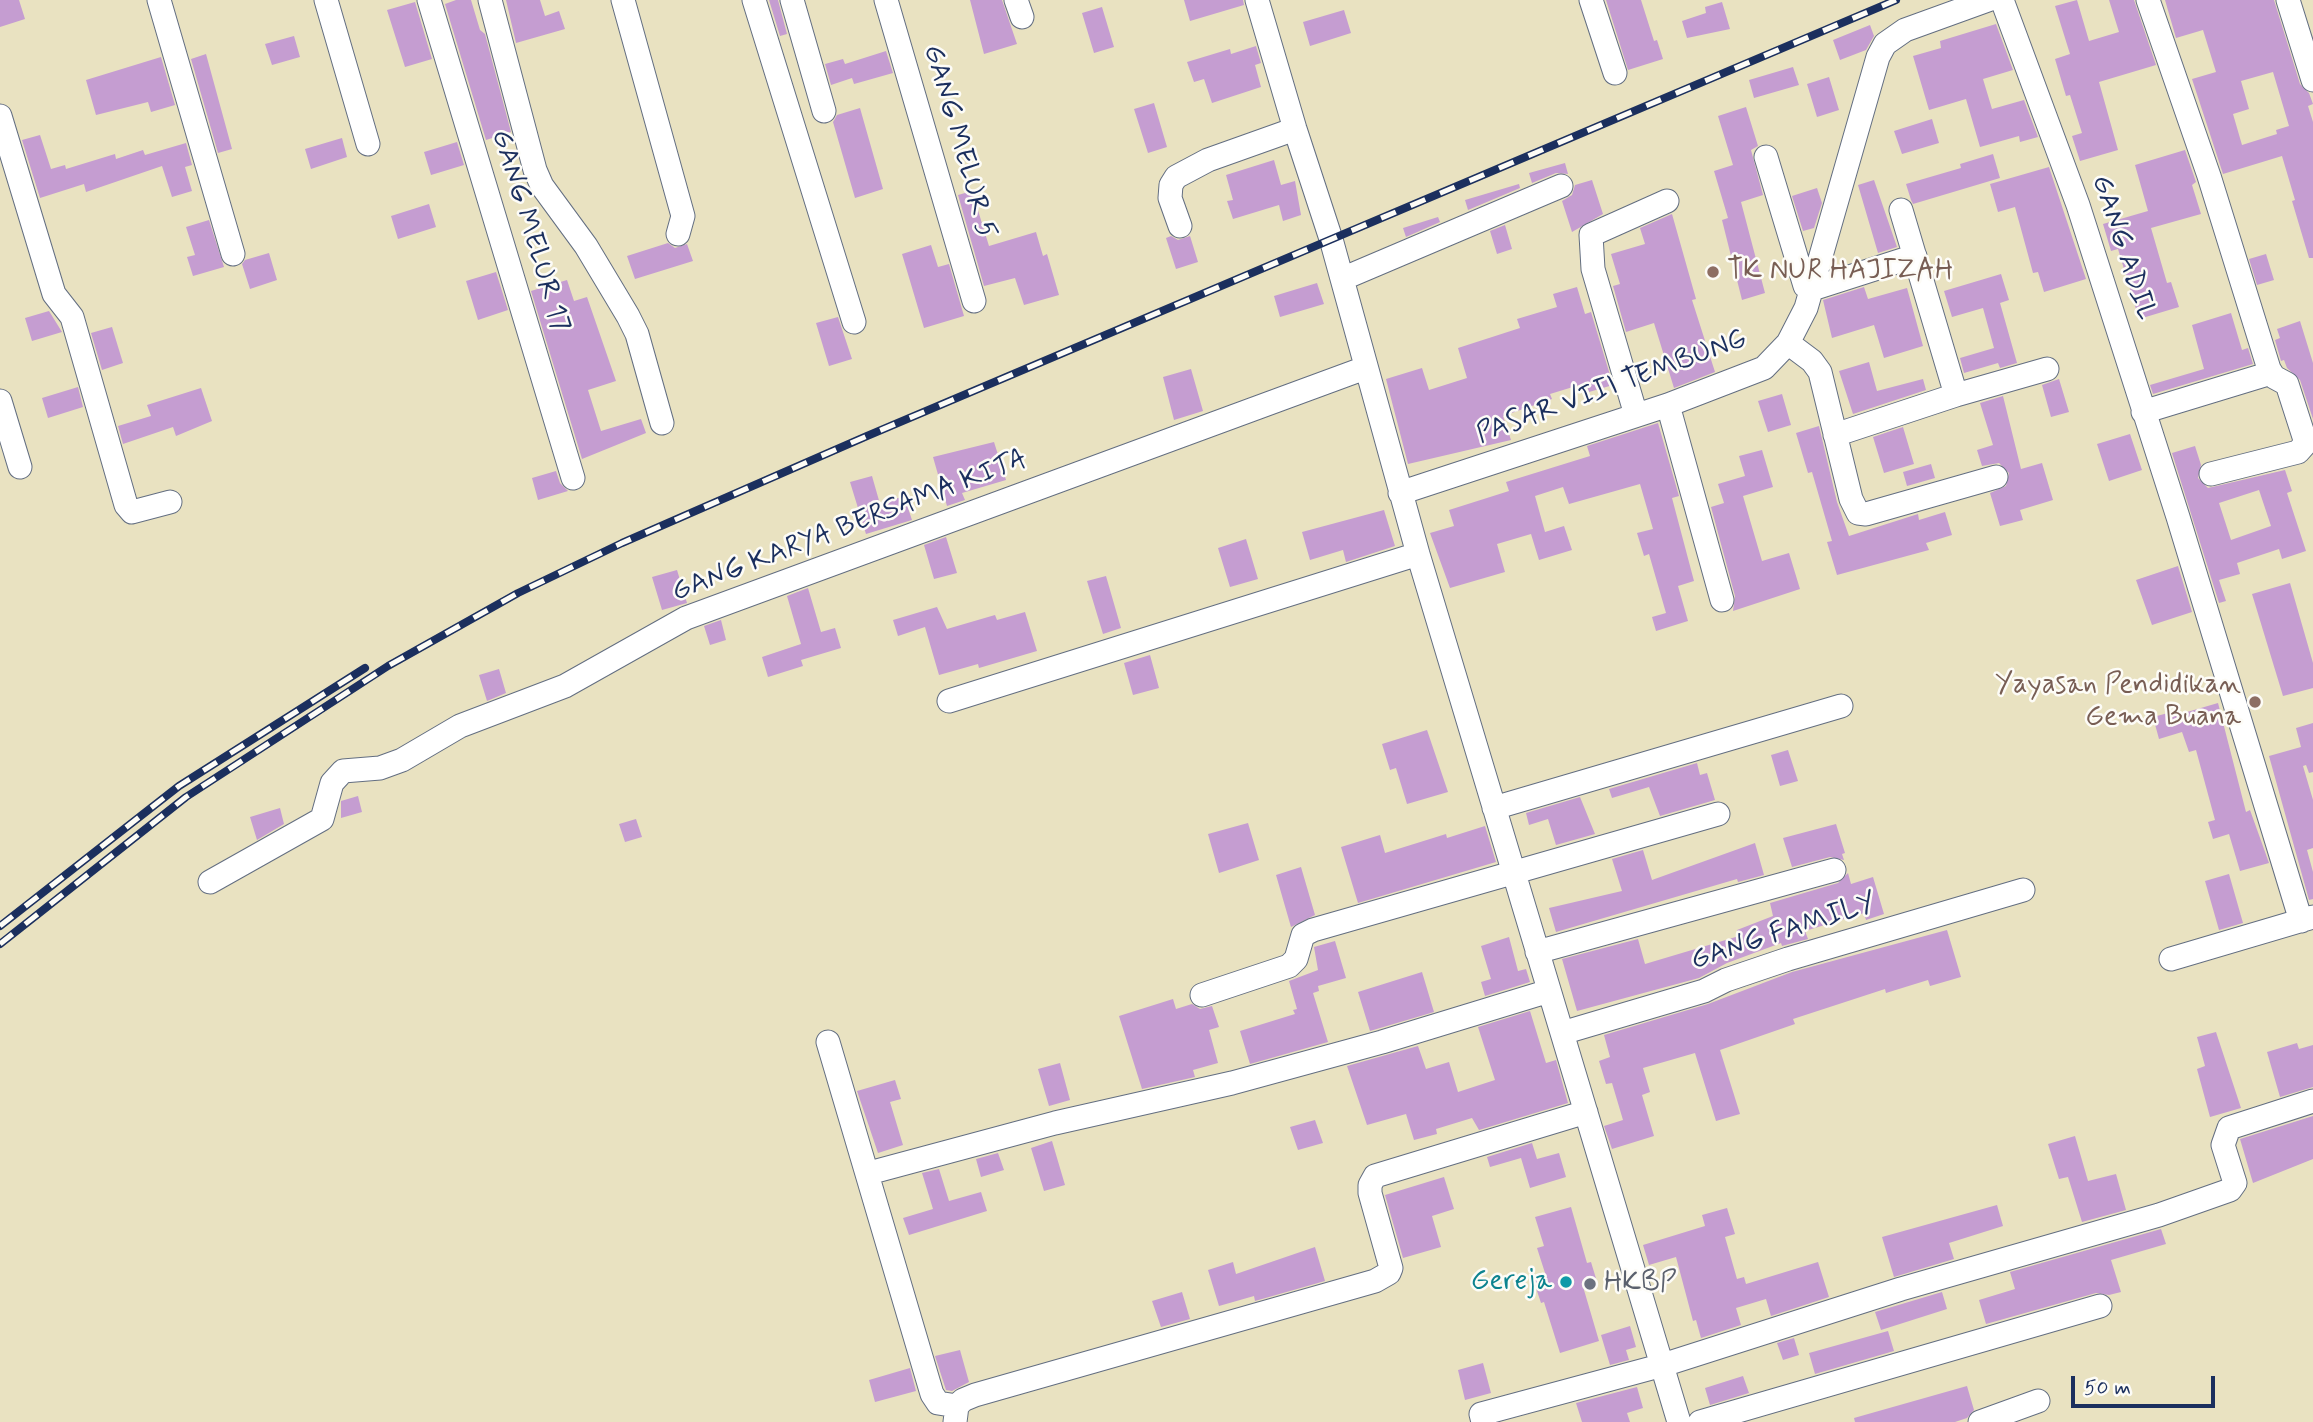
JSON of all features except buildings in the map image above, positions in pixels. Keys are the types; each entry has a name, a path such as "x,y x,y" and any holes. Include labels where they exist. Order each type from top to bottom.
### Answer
{"street":[{"path":"159,0 233,254"},
{"path":"326,0 368,144"},
{"name":"GANG MELUR 17","path":"429,0 573,478"},
{"path":"490,0 526,142 542,186 586,246 628,316 637,334 662,423"},
{"path":"624,0 683,216 678,234"},
{"path":"754,0 854,322"},
{"path":"792,0 824,111"},
{"name":"GANG MELUR 5","path":"886,0 974,301"},
{"path":"1258,0 1342,279 1364,368 1418,554 1679,1422"},
{"path":"1591,0 1615,73"},
{"name":"PASAR VIII TEMBUNG","path":"1400,493 1668,405 1748,377 1764,368 1788,343 1812,289 1874,70 1885,44 1905,30 1988,0"},
{"name":"GANG ADIL","path":"2002,0 2049,134 2063,162 2307,919"},
{"path":"2148,0 2271,373 2287,384 2306,443 2298,452 2211,474"},
{"path":"2288,0 2313,80"},
{"path":"0,116 54,294 72,317 126,505 132,512 170,502"},
{"path":"1180,226 1170,198 1171,185 1176,177 1208,160 1295,129"},
{"path":"1766,156 1805,286 1812,289 1915,256"},
{"path":"1342,279 1561,186"},
{"path":"1636,415 1593,269 1591,235 1667,201"},
{"path":"1901,210 1956,395"},
{"path":"1788,343 1812,361 1819,372 1851,499 1858,513 1866,514 1996,477"},
{"name":"GANG KARYA BERSAMA KITA","path":"209,882 322,820 332,783 343,771 380,768 402,760 460,726 565,686 686,618 1364,368"},
{"path":"1835,435 1956,395 2048,369"},
{"path":"2143,412 2271,373"},
{"path":"0,401 20,467"},
{"path":"1668,405 1721,600"},
{"path":"949,701 1418,554"},
{"path":"1494,808 1842,706"},
{"path":"1202,995 1289,966 1296,959 1303,935 1313,930 1718,814"},
{"path":"1537,952 1834,870"},
{"name":"GANG FAMILY","path":"1562,1033 1704,991 1726,979 1788,959 2024,890"},
{"path":"2171,959 2307,919"},
{"path":"869,1173 1055,1123 1244,1080 1382,1042 1549,991"},
{"path":"828,1042 869,1173 932,1394 937,1403 956,1414 963,1400 975,1395 1375,1281 1389,1273 1391,1268 1370,1194 1370,1185 1375,1176 1586,1112"},
{"path":"1483,1422 1481,1414 1663,1365 1901,1289 2158,1215 2230,1190 2235,1182 2223,1145 2229,1128 2313,1101"},
{"path":"1700,1422 2100,1306"},
{"path":"1991,1421 2038,1401"}],"railway":[{"path":"0,944 186,797 388,666 518,593 622,543 867,436 1896,0"},
{"path":"0,926 179,786 365,668"}],"place":[{"name":"TK NUR HAJIZAH","path":"1713,272"},
{"name":"Yayasan Pendidikan Gema Buana","path":"2255,702"},
{"name":"Gereja","path":"1566,1282"},
{"name":"HKBP","path":"1590,1284"}]}
